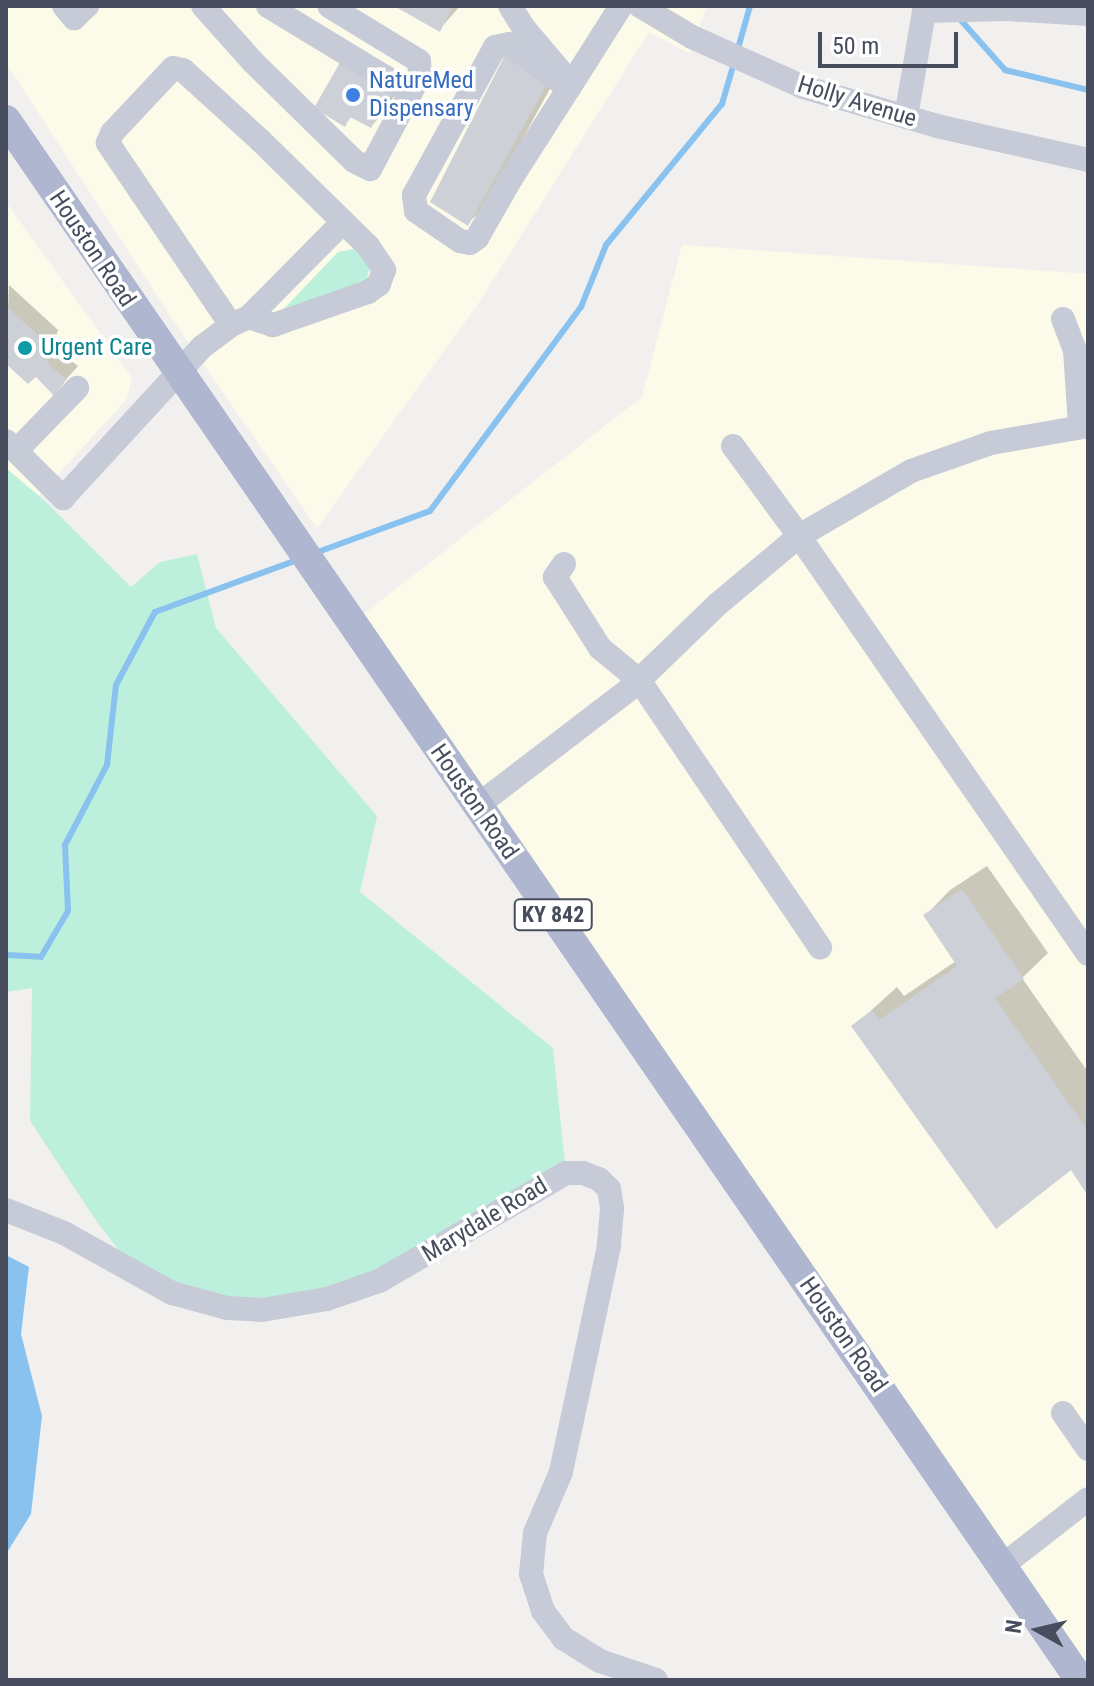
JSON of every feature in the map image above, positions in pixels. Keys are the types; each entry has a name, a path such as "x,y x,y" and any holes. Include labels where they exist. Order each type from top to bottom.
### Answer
{"main road":[{"name":"Houston Road","path":"6,120 177,374 1080,1680"}],"street":[{"path":"64,6 74,18 87,6"},
{"path":"203,6 253,62 343,150 370,169 420,75 419,61 329,6"},
{"path":"268,6 411,93"},
{"path":"510,6 523,27 561,71 569,88"},
{"path":"569,88 509,44 495,47 414,195 416,211 460,241 470,243 477,238 621,6"},
{"name":"Holly Avenue","path":"640,6 671,14 761,70 803,87 906,117 1088,160"},
{"path":"906,117 925,8 1088,14"},
{"path":"177,67 343,222 379,259 384,270 379,284 368,292 273,325 240,321 110,148 109,136 168,70 177,67"},
{"path":"77,388 11,446 63,498 202,347 240,321 343,222"},
{"path":"477,806 639,680 718,604 799,536 911,471 991,443 1084,426 1075,350 1063,319"},
{"path":"733,446 799,536 1088,954"},
{"path":"564,564 555,577 600,648 639,680 820,947"},
{"name":"Marydale Road","path":"6,1210 64,1233 172,1293 227,1308 262,1310 327,1299 379,1281 566,1173 583,1173 599,1179 609,1189 612,1209 609,1246 561,1472 535,1533 531,1574 543,1611 563,1638 600,1661 656,1680"},
{"path":"1063,1413 1088,1449"},
{"path":"1002,1566 1088,1499"}],"shaded area":[{"path":"6,6 707,6 689,53 649,32 480,301 317,528 173,320 6,63"},
{"path":"6,202 132,378 126,400 37,497 6,474"},
{"path":"682,245 1088,274 1088,1680 351,624 642,397"}],"green space":[{"path":"353,249 361,252 370,267 365,285 276,317 338,252"},
{"path":"6,468 46,502 131,587 160,562 197,554 216,628 377,816 360,892 553,1048 566,1173 430,1253 262,1310 140,1277 99,1225 30,1121 32,988 6,992"}],"water":[{"path":"6,1255 29,1267 21,1334 42,1416 31,1514 6,1554"}],"building":[{"path":"394,6 453,6 440,32"},
{"path":"505,55 547,84 468,226 430,202"},
{"path":"342,59 396,88 371,128 350,117 345,127 314,108"},
{"name":"Urgent Care","path":"6,306 47,343 43,353 50,366 67,379 54,396 36,377 28,384 6,364"},
{"path":"962,889 1024,979 995,998 1088,1131 1088,1196 1071,1170 996,1229 851,1026 872,1010 879,1020 957,966 923,915"}],"waterway":[{"path":"737,52 750,6"},
{"path":"958,17 1005,70 1088,90"},
{"path":"315,553 430,511 581,307 606,245 722,104 734,63"},
{"path":"6,955 41,957 68,911 65,845 107,765 116,685 155,612 297,560"}],"place":[{"name":"NatureMed Dispensary","path":"353,95"},
{"name":"Urgent Care","path":"25,348"}]}
